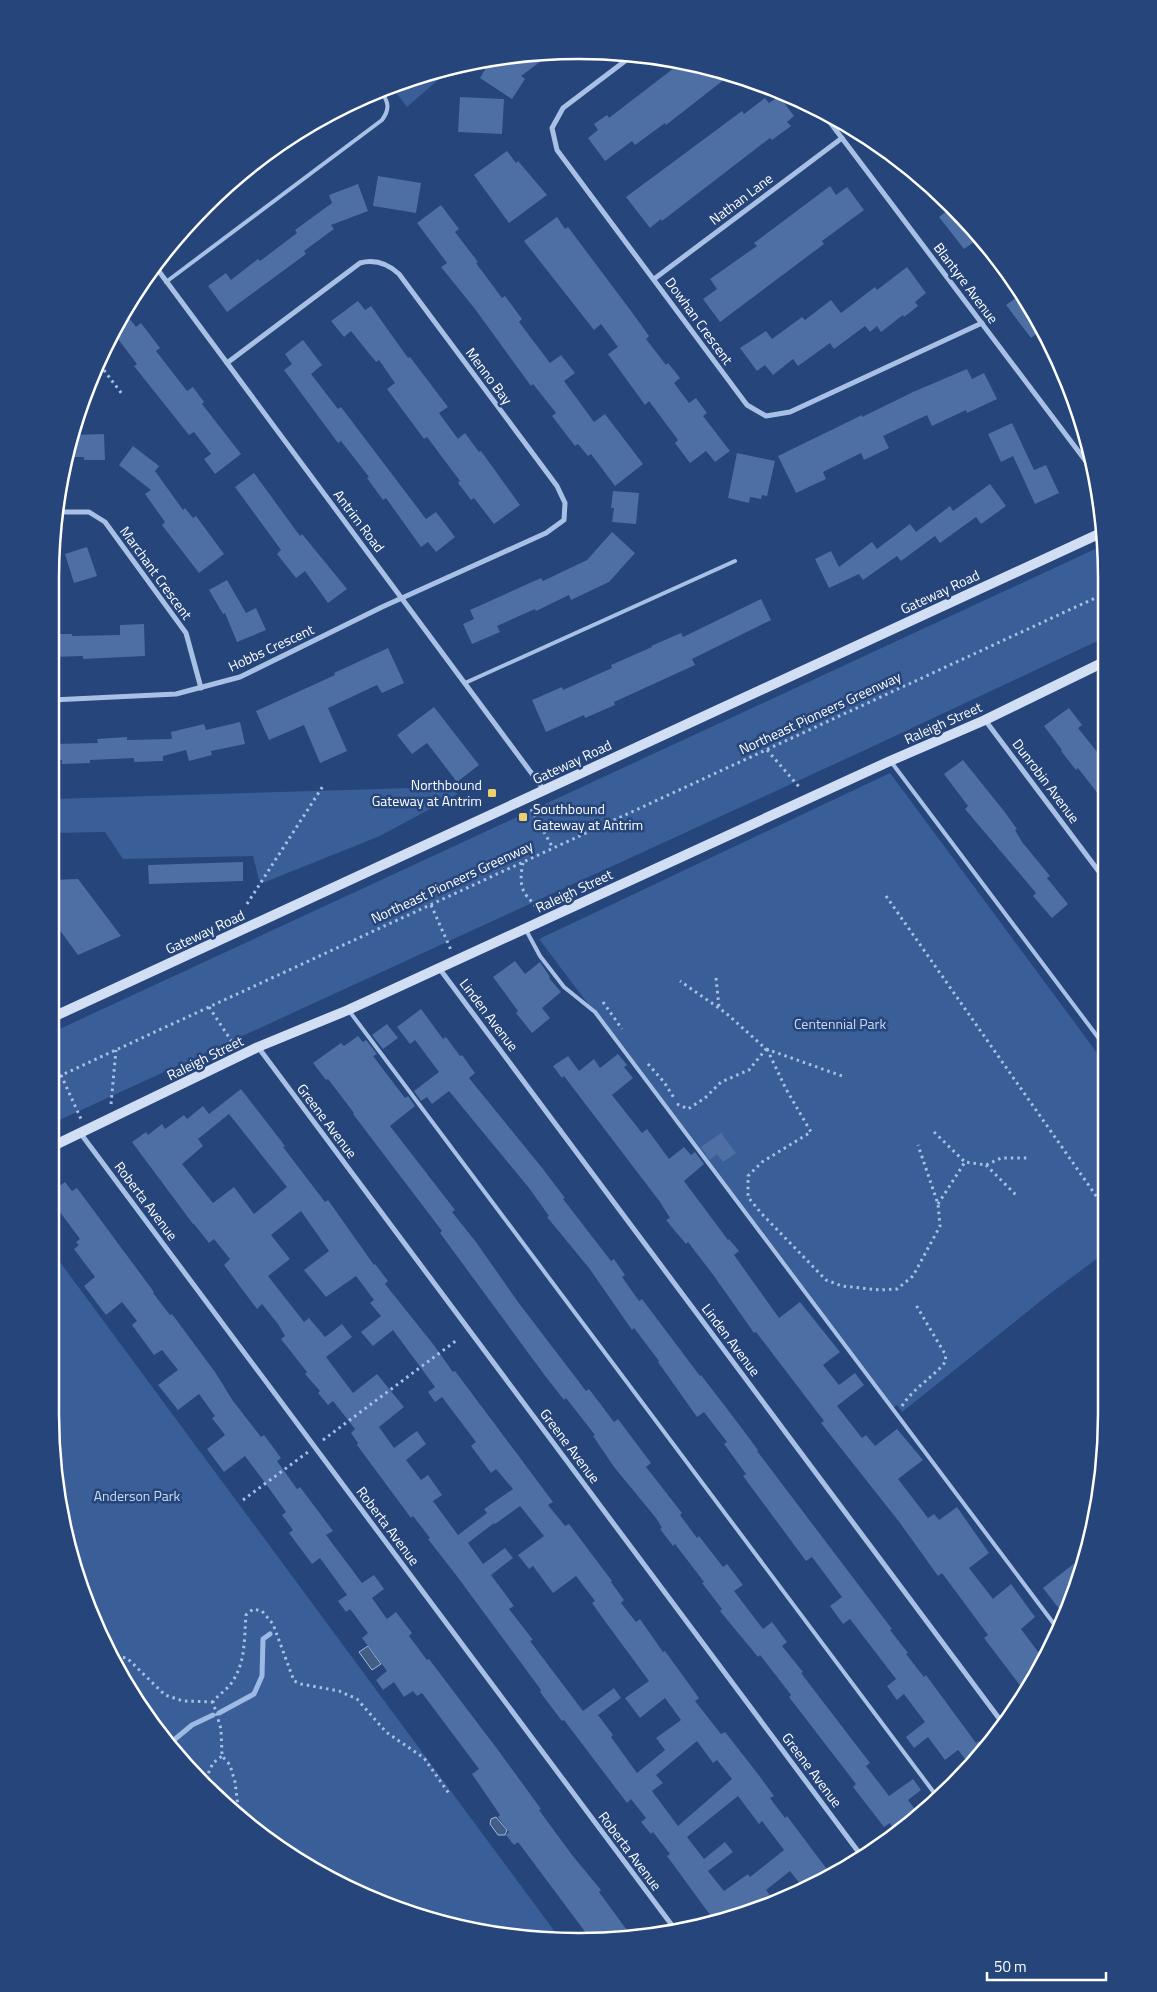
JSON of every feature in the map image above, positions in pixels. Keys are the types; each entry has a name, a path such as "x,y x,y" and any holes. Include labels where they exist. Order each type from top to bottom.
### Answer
{"street":[{"name":"Dowhan Crescent","path":"625,61 563,108 552,128 557,150 747,405 766,416 790,412 982,323"},
{"name":"Blantyre Avenue","path":"832,125 1084,459"},
{"name":"Nathan Lane","path":"654,279 842,138"},
{"name":"Menno Bay","path":"226,363 360,264 373,261 387,265 398,274 558,486 565,503 564,520 546,533 402,599"},
{"name":"Antrim Road","path":"159,272 544,790"},
{"name":"Marchant Crescent","path":"63,512 89,512 105,522 186,633 201,688"},
{"name":"Gateway Road","path":"59,1014 1096,536"},
{"name":"Hobbs Crescent","path":"59,700 176,694 240,677 402,599"},
{"name":"Raleigh Street","path":"59,1143 258,1047 348,1010 890,761 986,720 1096,666"},
{"name":"Dunrobin Avenue","path":"986,720 1098,870"},
{"name":"Linden Avenue","path":"439,968 999,1719"},
{"name":"Greene Avenue","path":"258,1047 858,1851"},
{"name":"Roberta Avenue","path":"84,1132 671,1925"}],"lane":[{"path":"166,282 382,120 388,108 388,102 384,96"},
{"path":"465,683 735,561"},
{"path":"890,761 1098,1037"},
{"path":"525,928 546,964 564,987 595,1012 1054,1624"},
{"path":"348,1010 934,1792"}],"path":[{"path":"103,369 122,394"},
{"name":"Northeast Pioneers Greenway","path":"61,1075 1098,597"},
{"path":"767,750 809,798"},
{"path":"247,904 323,786"},
{"path":"526,799 553,848"},
{"path":"523,862 520,872 525,894 532,900 542,920"},
{"path":"886,896 1098,1199"},
{"path":"431,904 452,952"},
{"path":"716,978 719,1008"},
{"path":"680,981 719,1008 767,1049 845,1077"},
{"path":"603,1002 624,1032"},
{"path":"210,1007 241,1056"},
{"path":"645,1061 664,1082 678,1105 688,1109 705,1098 721,1082 749,1070 767,1049"},
{"path":"767,1049 786,1089 811,1132 762,1162 748,1176 748,1197 826,1280 842,1286 880,1290 897,1289 913,1276 940,1226 938,1204 918,1146"},
{"path":"109,1120 116,1050"},
{"path":"61,1075 84,1132"},
{"path":"934,1132 965,1162 986,1165 1001,1158 1030,1158"},
{"path":"938,1204 965,1162"},
{"path":"986,1165 1016,1196"},
{"path":"897,1416 910,1394 946,1361 945,1354 916,1305"},
{"path":"323,1440 457,1340"},
{"path":"243,1500 308,1452"},
{"path":"120,1657 127,1658 165,1696 183,1701 213,1702 236,1676 245,1646 246,1615 253,1609 262,1611 273,1624 294,1681 339,1691 357,1699 386,1732 424,1758 450,1795"},
{"path":"213,1702 221,1729 222,1756 230,1765 235,1782 237,1804"},
{"path":"207,1777 213,1763 222,1756"}],"green space":[{"path":"442,77 407,107 396,92"},
{"path":"1097,548 1098,641 863,751 59,1120 59,1029"},
{"name":"Centennial Park","path":"890,773 1098,1054 1098,1258 1052,1292 902,1412 897,1405 893,1408 539,939"},
{"path":"445,787 458,794 380,836 260,884 253,856 123,859 105,832 59,833 59,799"},
{"name":"Anderson Park","path":"59,1261 555,1932 511,1929 444,1916 411,1906 349,1880 290,1846 262,1826 211,1781 166,1730 128,1673 112,1643 86,1581 76,1548 63,1481 60,1447"}],"shaded area":[{"path":"368,1646 381,1664 372,1670 359,1652"},
{"path":"496,1817 507,1830 505,1835 498,1835 490,1824 491,1819"}],"building":[{"path":"542,60 521,76 525,79 512,99 480,78 486,67"},
{"path":"674,68 724,79 666,125 665,123 635,145 632,141 605,161 588,138 598,130 594,124 607,115 609,118"},
{"path":"460,97 504,99 502,134 458,132"},
{"path":"765,98 769,103 776,98 782,100 794,116 787,122 791,126 772,140 770,138 662,221 661,219 650,228 626,197 742,111 744,114"},
{"path":"507,151 547,195 509,223 474,175"},
{"path":"378,176 421,183 416,213 373,206"},
{"path":"358,184 368,211 331,225 334,229 304,251 306,254 227,312 208,286 226,273 231,280 258,259 260,261 297,233 295,230 332,203 329,195"},
{"path":"830,186 836,195 847,187 864,210 822,241 824,244 720,322 703,299 717,289 710,279 757,246 754,243"},
{"path":"441,205 459,229 455,232 478,262 476,263 502,298 505,296 522,319 519,322 550,363 561,355 575,373 564,381 594,422 605,414 643,464 615,486 591,454 588,456 578,444 575,446 552,416 556,413 533,384 531,386 475,309 441,267 447,263 417,223"},
{"path":"946,211 974,242 964,249 939,217"},
{"path":"557,217 565,229 568,227 631,311 649,336 646,339 666,365 668,363 680,378 674,383 689,403 696,398 707,413 703,416 730,451 715,462 706,451 690,463 675,443 678,440 649,401 645,405 608,354 618,347 601,324 594,330 524,241"},
{"path":"907,267 926,293 915,302 918,306 881,332 877,326 870,332 865,326 834,349 830,343 798,366 793,359 773,375 765,365 757,371 740,348 766,331 772,339 802,317 805,320 831,300 841,313 875,287 877,290"},
{"path":"1016,298 1037,334 1031,338 1006,305"},
{"path":"358,301 365,310 371,306 408,358 410,357 448,407 439,413 458,439 465,433 479,452 481,451 520,505 494,524 474,498 471,500 458,483 460,481 427,437 424,439 387,389 395,383 379,360 376,362 351,331 344,337 331,321"},
{"path":"129,318 136,327 141,323 160,348 156,351 187,391 193,387 204,402 202,404 241,454 215,474 204,459 211,454 194,432 189,435 134,366 137,364 118,338"},
{"path":"303,340 322,365 311,374 338,409 341,407 426,519 436,512 455,537 436,552 428,542 421,547 386,498 383,500 367,478 369,477 341,441 338,443 284,370 292,364 285,354"},
{"path":"967,369 972,379 984,373 997,399 967,413 966,410 932,426 927,415 883,436 889,448 864,460 861,453 823,472 826,479 796,493 778,456 862,415 862,417 913,392"},
{"path":"1012,423 1034,470 1046,465 1059,493 1035,504 1013,456 1001,462 988,434"},
{"path":"104,434 105,460 84,460 84,457 73,457 79,435"},
{"path":"133,446 159,466 155,471 183,510 185,508 193,518 196,516 224,554 199,573 162,525 165,522 145,494 151,490 119,465"},
{"path":"737,453 775,461 767,496 762,495 761,499 750,497 749,503 728,498"},
{"path":"254,473 300,536 302,534 347,589 328,603 305,571 296,578 277,554 281,550 235,487"},
{"path":"990,484 1006,506 981,524 976,517 940,543 935,536 901,561 897,556 863,580 859,574 829,588 815,559 831,551 839,567 872,542 877,549 910,524 916,532 950,506 953,511"},
{"path":"613,491 639,493 636,524 612,522 614,508 611,508"},
{"path":"612,532 635,553 609,582 571,600 569,595 536,611 535,609 497,626 500,632 472,644 463,624 474,619 470,610 541,578 543,581 587,560"},
{"path":"87,547 97,576 74,583 65,554"},
{"path":"227,580 246,613 256,608 266,630 237,642 225,613 223,614 209,590"},
{"path":"761,599 771,620 692,659 695,665 614,702 615,705 585,718 584,715 546,732 532,700 562,687 563,690 612,668 611,665 651,646 681,633 683,637"},
{"path":"144,624 145,656 83,659 83,656 59,657 59,634 72,634 72,636 120,635 120,625"},
{"path":"388,648 404,683 382,693 377,685 328,708 347,751 320,763 304,725 269,740 256,711 335,675 334,673"},
{"path":"434,707 479,765 457,782 427,743 412,754 397,735"},
{"path":"1069,708 1082,725 1078,728 1098,753 1098,794 1078,768 1076,770 1044,726"},
{"path":"240,722 245,744 211,751 212,755 189,761 186,750 163,756 163,761 134,762 134,758 90,760 90,763 62,764 62,760 59,760 59,744 98,743 97,739 127,737 127,740 172,739 171,732 204,724 206,730"},
{"path":"963,760 1004,811 1017,829 1015,830 1022,842 1050,876 1047,878 1068,904 1052,918 1033,896 1036,893 965,809 968,806 944,774"},
{"path":"243,862 243,881 149,884 148,865"},
{"path":"78,879 121,936 78,955 59,929 59,880"},
{"path":"515,961 525,974 540,962 549,978 561,992 542,1008 550,1018 532,1033 516,1013 518,1011 493,977"},
{"path":"421,1009 443,1039 446,1037 460,1056 462,1055 475,1073 469,1078 543,1169 565,1198 563,1199 611,1261 614,1259 625,1275 622,1277 639,1301 642,1299 731,1414 892,1629 890,1630 908,1653 906,1654 924,1677 926,1675 976,1743 979,1741 980,1743 966,1760 958,1750 945,1760 928,1737 914,1748 906,1737 925,1722 904,1694 897,1700 887,1686 896,1679 850,1619 843,1624 830,1606 842,1597 812,1557 806,1561 743,1476 746,1474 724,1444 727,1442 704,1412 697,1417 659,1361 634,1328 632,1330 589,1268 547,1217 549,1216 529,1188 449,1091 432,1104 427,1097 421,1101 414,1091 439,1072 415,1040 410,1044 397,1027"},
{"path":"387,1024 398,1038 383,1049 372,1035"},
{"path":"358,1036 363,1042 366,1040 377,1054 373,1056 405,1098 408,1096 415,1106 390,1126 455,1210 452,1212 586,1391 589,1389 614,1422 618,1419 651,1463 646,1467 682,1513 680,1515 697,1538 699,1536 723,1567 727,1564 743,1585 734,1591 763,1629 772,1622 787,1642 782,1646 870,1763 866,1766 889,1796 913,1779 921,1790 908,1800 915,1809 893,1828 890,1823 884,1827 853,1787 856,1784 789,1697 791,1695 760,1655 758,1657 720,1611 722,1609 702,1583 704,1582 675,1544 673,1546 660,1529 662,1528 656,1518 614,1467 593,1436 595,1435 566,1398 564,1400 546,1377 440,1233 442,1231 328,1079 326,1080 313,1063 341,1043 344,1046"},
{"path":"618,1054 627,1065 624,1067 633,1078 612,1095 642,1133 647,1129 669,1159 684,1147 691,1155 695,1152 704,1164 684,1181 728,1240 739,1251 734,1255 779,1318 800,1302 840,1352 823,1365 839,1385 855,1373 864,1385 837,1406 862,1438 866,1435 875,1446 897,1429 923,1460 898,1479 928,1518 934,1514 939,1520 957,1507 989,1553 969,1568 993,1599 1011,1584 1035,1617 1021,1629 1039,1654 1021,1686 984,1638 988,1635 942,1573 938,1576 900,1523 821,1423 824,1421 756,1332 754,1333 714,1276 688,1242 686,1244 666,1220 670,1218 660,1202 564,1076 562,1078 553,1066 568,1056 579,1071 594,1059 600,1068"},
{"path":"241,1089 325,1202 328,1200 374,1265 388,1281 385,1284 453,1372 455,1371 553,1502 548,1505 565,1526 569,1524 612,1581 624,1600 621,1603 636,1622 640,1619 663,1652 665,1651 699,1698 695,1701 721,1734 725,1732 758,1774 774,1796 770,1798 785,1818 787,1816 827,1870 800,1884 790,1871 766,1890 771,1896 711,1916 667,1856 670,1854 653,1832 651,1834 641,1822 646,1818 631,1799 627,1803 564,1720 562,1721 428,1539 430,1538 413,1516 411,1518 357,1445 358,1443 351,1433 355,1429 333,1401 328,1405 318,1393 320,1391 305,1374 307,1372 281,1339 285,1336 278,1324 262,1304 257,1309 224,1265 230,1259 214,1239 209,1243 193,1224 132,1142 146,1132 148,1135 162,1124 165,1129 184,1115 187,1119 203,1106 209,1114","holes":["229,1114 287,1187 254,1214 234,1187 213,1203 182,1164 203,1146 198,1139","301,1211 329,1251 304,1270 326,1297 356,1276 374,1300 370,1303 381,1316 361,1332 373,1346 393,1330 435,1387 428,1392 435,1402 442,1397 476,1442 471,1446 491,1473 496,1469 513,1489 484,1509 487,1513 458,1535 433,1501 442,1495 428,1475 421,1480 406,1460 426,1444 417,1431 394,1448 379,1427 404,1407 377,1374 353,1393 326,1357 352,1337 342,1324 325,1337 309,1318 304,1322 268,1276 290,1259 271,1235","520,1506 544,1536 518,1555 529,1569 533,1566 553,1593 576,1576 595,1601 592,1603 649,1681 625,1698 640,1718 665,1698 681,1720 656,1738 665,1750 637,1773 598,1715 621,1698 614,1688 583,1711 530,1641 533,1640 509,1609 514,1606 491,1575 513,1558 505,1548 483,1564 468,1543","697,1741 713,1763 717,1760 732,1779 678,1826 652,1791 663,1783 656,1775","738,1796 759,1824 762,1821 784,1850 750,1877 748,1874 724,1891 708,1871 733,1852 725,1842 704,1859 687,1837"]},
{"path":"721,1133 736,1153 723,1162 717,1154 710,1160 701,1147"},
{"path":"65,1182 72,1191 77,1188 153,1293 170,1315 172,1314 215,1372 233,1401 261,1437 264,1435 281,1458 277,1461 297,1489 300,1487 333,1531 326,1535 362,1583 374,1575 384,1589 372,1598 387,1619 396,1612 412,1633 409,1636 427,1660 429,1659 498,1750 572,1855 601,1890 599,1892 627,1931 586,1933 518,1842 514,1845 506,1835 509,1832 498,1817 500,1815 472,1774 479,1769 422,1693 417,1696 413,1691 404,1697 394,1682 383,1690 376,1680 387,1671 362,1638 368,1633 350,1609 346,1612 338,1601 347,1595 320,1558 312,1564 289,1533 293,1530 282,1515 286,1512 271,1491 245,1456 224,1472 207,1449 225,1435 212,1418 215,1416 199,1394 178,1410 158,1385 178,1370 162,1350 154,1355 132,1325 137,1321 122,1302 106,1315 84,1286 95,1277 74,1249 79,1245 76,1242 80,1239 59,1211 59,1186"},
{"path":"1077,1561 1060,1610 1043,1588"}],"waterway":[{"path":"219,1713 254,1694 262,1676 263,1639 270,1634"},
{"path":"174,1740 192,1725 213,1715"}],"place":[{"name":"Northbound Gateway at Antrim","path":"492,793"},
{"name":"Southbound Gateway at Antrim","path":"523,817"}]}
